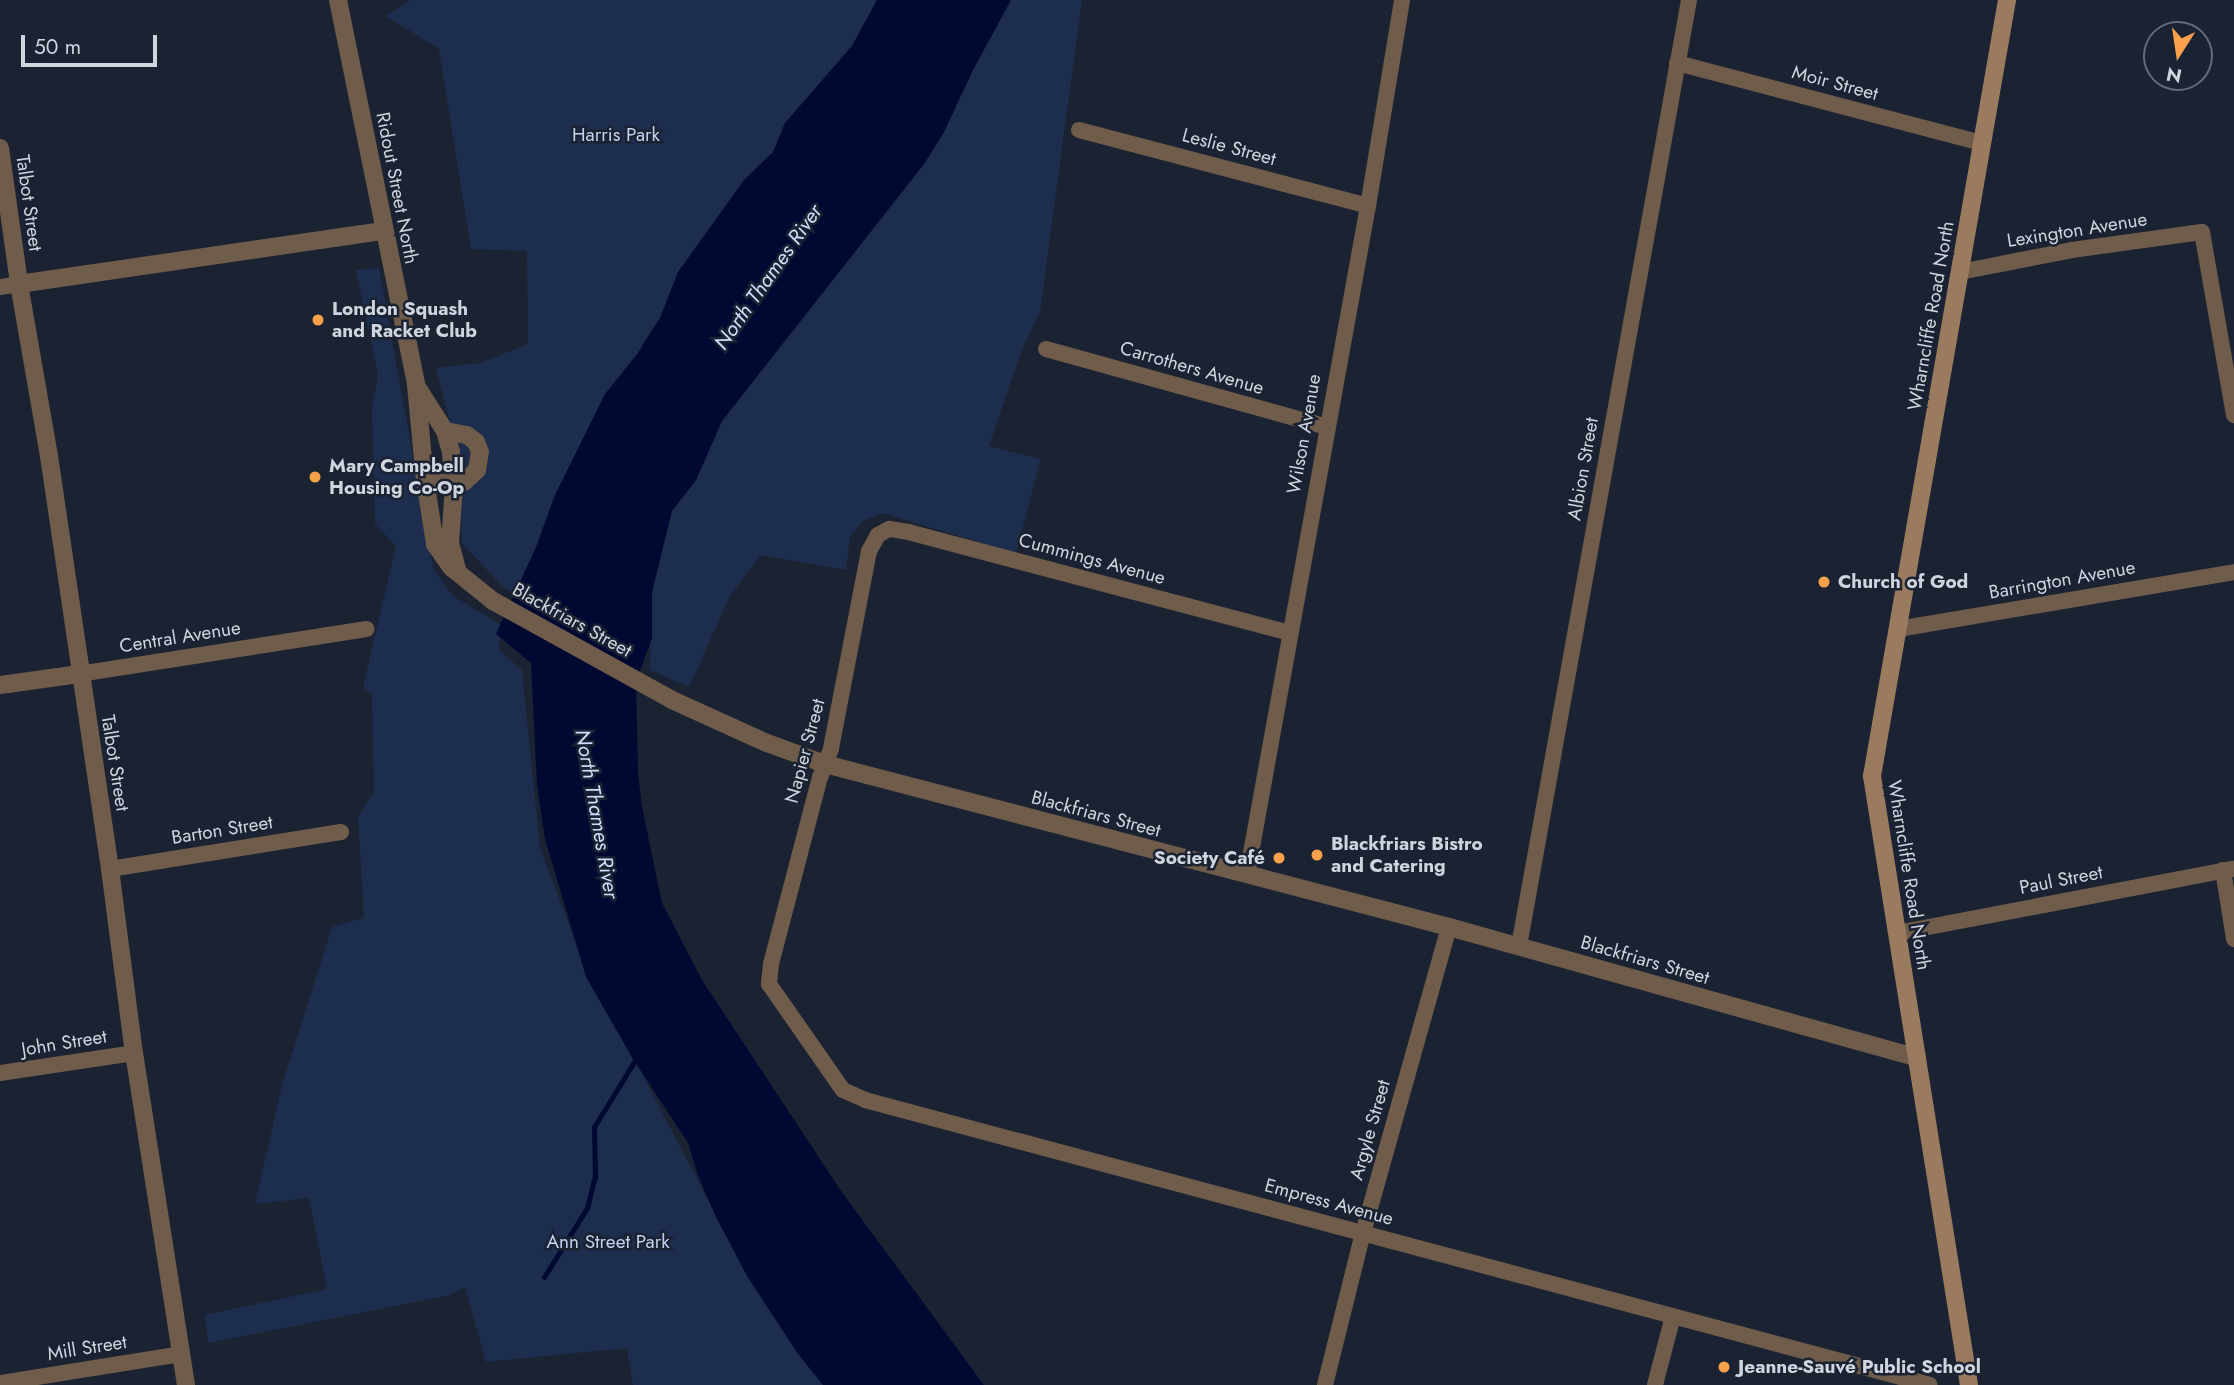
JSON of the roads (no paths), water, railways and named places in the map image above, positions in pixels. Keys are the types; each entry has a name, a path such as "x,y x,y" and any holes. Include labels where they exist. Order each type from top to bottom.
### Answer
{"main road":[{"name":"Wharncliffe Road North","path":"1969,1385 1872,776 2007,0"}],"street":[{"name":"Ridout Street North","path":"338,0 416,385 425,480 435,544 458,572 493,601"},
{"name":"Wilson Avenue","path":"1247,875 1368,206 1402,0"},
{"name":"Albion Street","path":"1519,946 1689,0"},
{"name":"Moir Street","path":"1676,63 1982,144"},
{"name":"Leslie Street","path":"1079,130 1368,206"},
{"name":"Talbot Street","path":"0,148 19,284 49,456 79,674 110,869 134,1053 186,1385"},
{"path":"0,287 383,231"},
{"name":"Lexington Avenue","path":"1960,272 2072,250 2202,232 2234,415"},
{"name":"Carrothers Avenue","path":"1046,349 1327,427"},
{"name":"Ridout Street North","path":"416,385 445,431 451,452 454,485 450,543 458,572"},
{"path":"425,480 454,485 464,482 477,470 480,453 476,442 467,435 445,431"},
{"name":"Cummings Avenue","path":"883,531 895,529 909,532 1290,633"},
{"name":"Napier Street","path":"769,984 771,964 831,749 869,551 883,531"},
{"name":"Barrington Avenue","path":"1898,629 2234,572"},
{"name":"Blackfriars Street","path":"493,601 653,689 721,723 825,764 1450,927 1917,1058"},
{"name":"Central Avenue","path":"0,685 367,629"},
{"name":"Barton Street","path":"110,869 341,832"},
{"path":"2229,869 2234,939"},
{"name":"Paul Street","path":"1897,933 2229,869"},
{"name":"Argyle Street","path":"1325,1385 1363,1233 1450,927"},
{"name":"Empress Avenue","path":"769,984 843,1090 865,1100 1930,1385"},
{"name":"John Street","path":"0,1073 134,1053"},
{"path":"1655,1385 1673,1316"},
{"name":"Mill Street","path":"0,1383 181,1354"}],"water":[{"name":"North Thames River","path":"877,0 1011,0 973,70 943,134 924,164 722,421 696,480 672,511 652,592 652,638 636,682 638,773 642,807 662,903 702,980 841,1191 984,1385 823,1385 798,1354 747,1276 717,1219 698,1176 688,1143 633,1059 586,977 545,839 537,785 531,663 496,634 536,547 555,495 605,394 638,353 660,318 678,272 744,180 773,152 785,123 852,46"}],"waterway":[{"path":"544,1277 587,1208 595,1177 594,1127 637,1057"}],"place":[{"name":"London Squash and Racket Club","path":"318,320"},
{"name":"Mary Campbell Housing Co-Op","path":"315,477"},
{"name":"Church of God","path":"1824,582"},
{"name":"Blackfriars Bistro and Catering","path":"1317,855"},
{"name":"Society Café","path":"1279,858"},
{"name":"Jeanne-Sauvé Public School","path":"1724,1367"}],"park label":[{"name":"Harris Park","path":"616,135"},
{"name":"Ann Street Park","path":"608,1242"}]}
